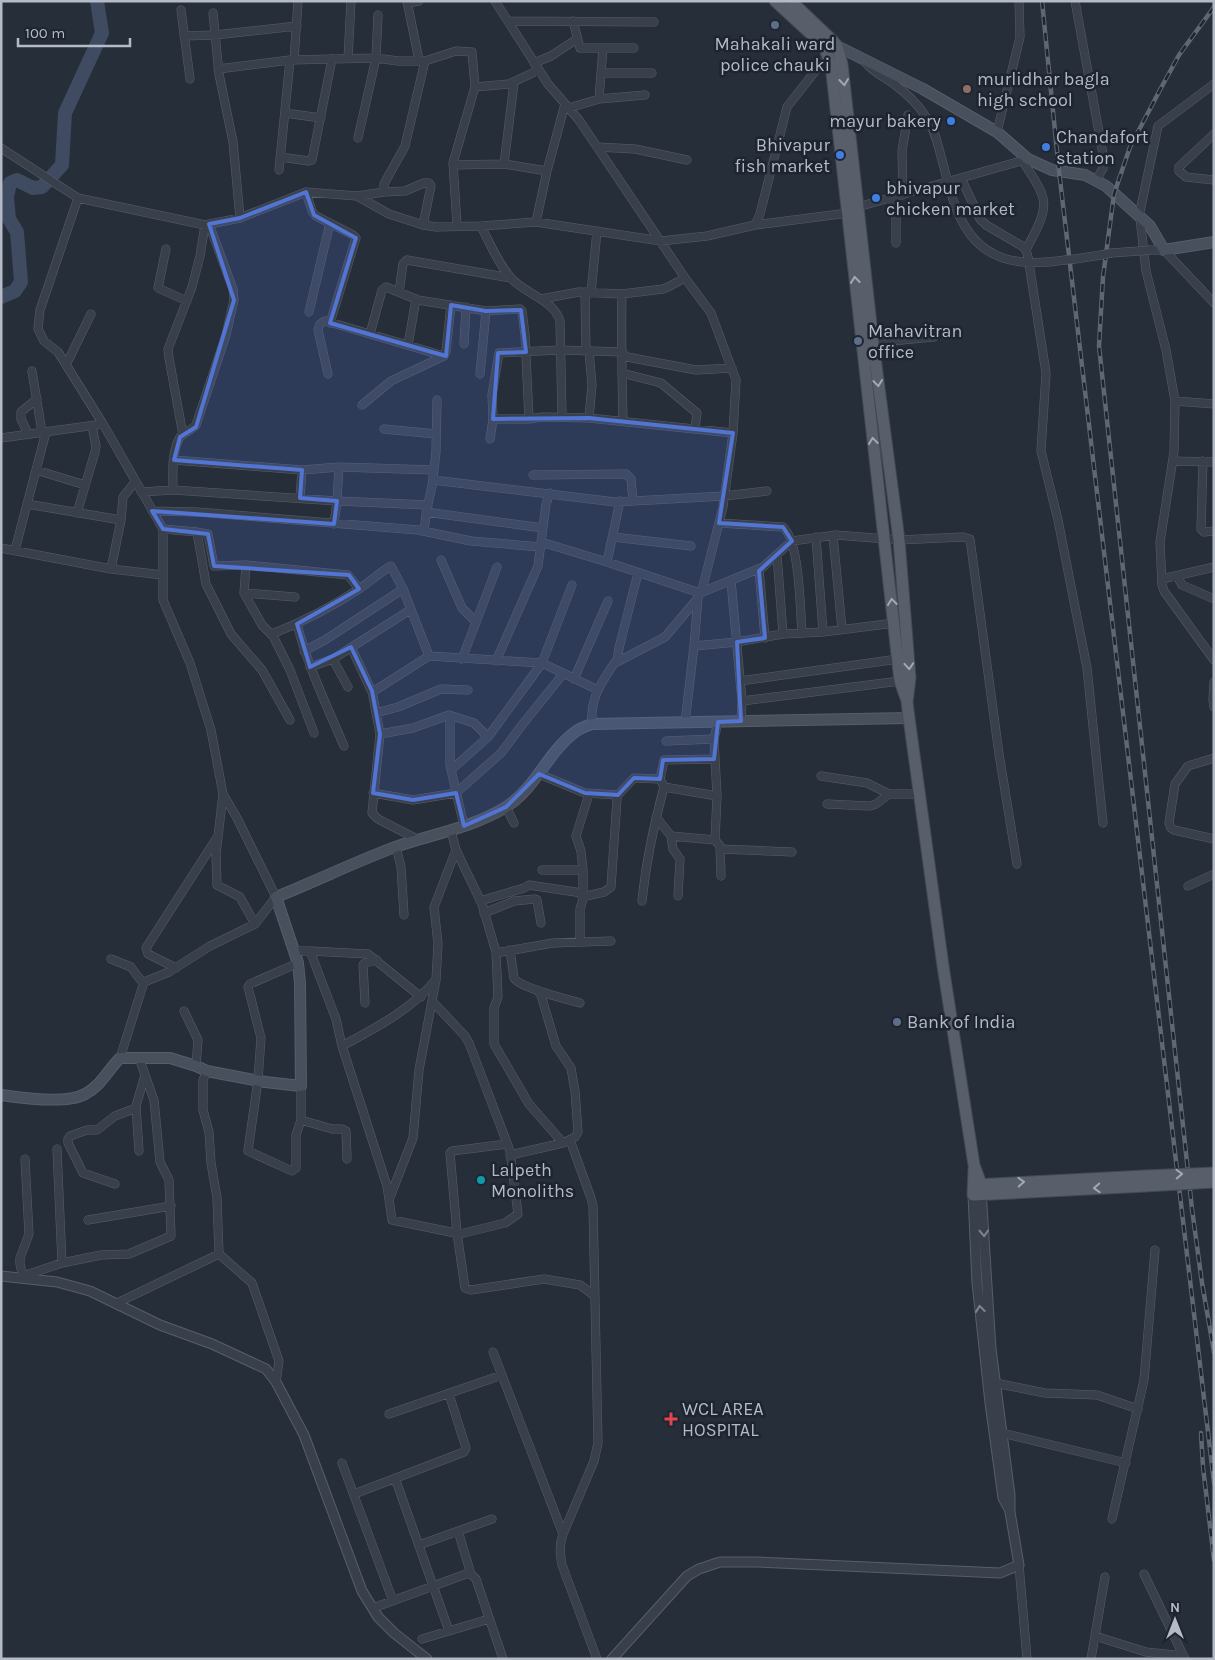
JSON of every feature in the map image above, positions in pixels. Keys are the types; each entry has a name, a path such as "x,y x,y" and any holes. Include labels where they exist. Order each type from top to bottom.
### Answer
{"main road":[{"path":"775,1 832,51 863,59 923,90 997,132 1025,159 1052,170 1085,175 1106,186 1150,226 1164,250 1214,242"},
{"path":"790,1 823,31 832,51 842,64 851,210 867,343 900,681 907,702 918,794 977,1190 1145,1181 1214,1173"},
{"path":"867,343 899,540 910,678 907,702"},
{"path":"1,1095 72,1099 86,1094 103,1080 120,1058 170,1058 207,1071 301,1086 300,983 298,963 276,897 396,847 451,831 506,807 521,796 558,747 576,731 592,724 909,718"},
{"path":"1145,1181 1214,1182"}],"street":[{"path":"279,170 297,26 298,1"},
{"path":"348,59 351,1"},
{"path":"384,192 384,184 405,146 422,60 408,2 419,1"},
{"path":"495,1 548,84 579,120 685,278 711,313 736,380 733,433 723,507 699,596 685,723"},
{"path":"997,132 1020,37 1019,1"},
{"path":"1075,1 1103,154 1103,168 1096,181"},
{"path":"181,10 190,80"},
{"path":"213,13 218,68 233,142 240,218"},
{"path":"358,138 376,58 378,15"},
{"path":"508,21 654,22"},
{"path":"573,21 580,48 634,48"},
{"path":"184,36 215,35 297,26"},
{"path":"475,87 514,83 550,56 577,39"},
{"path":"599,99 603,48"},
{"path":"755,225 760,214 787,107 832,51"},
{"path":"218,68 292,60 376,58 398,61 422,60 456,52 472,52 475,87 453,165 457,226"},
{"path":"280,157 309,162 312,160 332,59"},
{"path":"863,59 873,71 894,84 928,118 958,214 968,233 980,246 1000,257 1029,263 1139,250 1164,250 1214,303"},
{"path":"601,73 652,74"},
{"path":"504,164 514,83"},
{"path":"1214,84 1158,126 1139,217 1146,271 1166,350 1175,401 1173,461 1160,542 1164,591 1214,660"},
{"path":"567,106 599,99 645,95"},
{"path":"536,222 547,171 567,106"},
{"path":"285,112 321,118"},
{"path":"903,195 902,151 908,115"},
{"path":"1214,134 1179,166 1179,169 1186,177 1214,180"},
{"path":"597,147 635,149 687,160"},
{"path":"1,148 78,198 207,224 240,218 306,192 357,196 405,191 424,183 429,183 431,186 423,225"},
{"path":"357,196 388,214 436,227 536,222 661,242 707,236 755,225 851,210 1025,159 1043,199 1042,214 1026,250"},
{"path":"453,165 504,164 547,171"},
{"path":"961,178 980,219 986,225 1022,246 1026,250 1029,263 1046,373 1041,451 1058,520 1087,668 1103,823"},
{"path":"306,192 314,214 356,238 330,323"},
{"path":"78,198 40,310 38,328 44,341 58,352 103,424 163,529 163,600 190,663 211,730 223,794 216,854 217,885 240,897 256,924"},
{"path":"892,198 896,219 896,243"},
{"path":"308,312 330,223"},
{"path":"183,435 168,358 168,349 187,301 207,224"},
{"path":"173,490 174,460 178,444 183,435 196,425 226,335 234,300 233,289 207,224"},
{"path":"481,226 496,257 511,278 557,311 560,321 562,416"},
{"path":"590,418 592,385 587,351 588,292 597,231"},
{"path":"166,249 158,288 187,301"},
{"path":"399,292 403,264 407,260 511,278"},
{"path":"541,299 578,292 622,294 668,287 685,278"},
{"path":"370,334 382,290 388,287 416,299 486,311 521,310 525,335 529,419"},
{"path":"622,294 623,420"},
{"path":"408,345 416,299"},
{"path":"362,405 391,381 444,356 451,305"},
{"path":"464,344 466,307"},
{"path":"480,374 486,311"},
{"path":"66,365 91,314"},
{"path":"328,374 318,330 322,322 444,356"},
{"path":"867,343 934,337"},
{"path":"490,439 493,420 492,395 499,354 501,353 560,350 587,351 622,354 696,370 732,368"},
{"path":"15,550 44,432 32,371"},
{"path":"622,373 663,384 697,413 695,428"},
{"path":"28,434 21,419 21,412 37,399"},
{"path":"424,531 434,470 437,400"},
{"path":"1175,401 1214,404"},
{"path":"493,420 562,416 623,420 733,433"},
{"path":"1,438 103,424"},
{"path":"77,513 96,449 92,426"},
{"path":"384,428 436,434"},
{"path":"174,460 302,470 340,467 434,470"},
{"path":"1173,461 1214,462"},
{"path":"1203,461 1201,529 1204,532 1214,531"},
{"path":"334,524 340,467"},
{"path":"36,470 85,484"},
{"path":"300,498 302,470"},
{"path":"533,475 626,474 631,479 633,501"},
{"path":"433,480 620,501 724,496 767,491"},
{"path":"112,568 124,494 135,482"},
{"path":"141,492 173,490 427,509 543,528"},
{"path":"496,661 538,566 546,504 550,493"},
{"path":"607,562 620,501"},
{"path":"27,504 121,520"},
{"path":"152,510 424,531 471,541 541,545 607,562 699,596"},
{"path":"719,523 785,528 792,541 798,571 802,633"},
{"path":"163,529 208,534 214,566 246,565 348,575 359,589"},
{"path":"196,532 206,584 232,636 263,672 290,720"},
{"path":"833,536 842,629"},
{"path":"592,724 591,710 598,690 615,662 666,637 699,596 759,569 792,541 833,536 899,540 967,538 972,542 999,754 1017,864"},
{"path":"613,537 690,546"},
{"path":"816,537 823,632"},
{"path":"1,548 163,575"},
{"path":"776,555 783,634"},
{"path":"441,560 462,608 476,622"},
{"path":"246,565 244,593 262,625 272,634 290,670 314,733"},
{"path":"272,634 297,624 359,589 392,566 429,656"},
{"path":"462,659 497,567"},
{"path":"1162,579 1214,567"},
{"path":"759,569 765,638"},
{"path":"617,662 638,573"},
{"path":"1177,576 1182,585 1214,599"},
{"path":"730,581 742,701 741,722"},
{"path":"451,770 488,737 542,663 572,585"},
{"path":"304,651 325,640 403,589"},
{"path":"244,593 295,598"},
{"path":"574,679 608,601"},
{"path":"310,667 333,659 410,610"},
{"path":"694,646 737,642 783,634 823,632 895,623"},
{"path":"297,624 310,667 344,746"},
{"path":"351,647 372,691 380,734 371,809 374,817 419,840"},
{"path":"372,691 429,656 542,663 598,690"},
{"path":"333,659 348,687"},
{"path":"740,681 898,659"},
{"path":"373,793 413,800 456,793 502,753 563,674"},
{"path":"742,701 900,681"},
{"path":"1214,682 1214,707"},
{"path":"376,713 398,707 441,689 468,690"},
{"path":"380,734 409,729 444,716 450,716 474,723 488,737"},
{"path":"450,716 449,763 464,826"},
{"path":"718,722 714,739 717,796 715,840 720,846 721,876"},
{"path":"666,741 714,739"},
{"path":"1214,758 1188,766 1175,784 1169,823 1174,830 1214,839"},
{"path":"642,902 646,865 664,786 660,779 664,760 714,759"},
{"path":"539,774 583,793 618,796"},
{"path":"821,776 867,783 889,794 918,794"},
{"path":"480,901 524,888 528,885 582,896 604,892 611,887 618,796 634,778 660,779"},
{"path":"664,786 717,796"},
{"path":"120,1058 144,983 176,968 210,946 256,924 276,897 223,794"},
{"path":"580,941 583,870 581,851 576,836 589,794"},
{"path":"828,804 870,806 876,804 889,794"},
{"path":"506,807 514,823"},
{"path":"656,816 671,836 674,850 680,859 678,896"},
{"path":"451,831 456,850 480,901 496,951 498,997 494,1008 494,1044 528,1104 567,1142 592,1201 598,1444 594,1461 563,1534 560,1548 562,1565 597,1659"},
{"path":"176,968 148,954 146,948 218,836"},
{"path":"671,836 715,840"},
{"path":"396,847 401,867 404,916"},
{"path":"720,849 792,852"},
{"path":"389,1199 413,1138 419,1070 436,980 438,947 434,907 456,850"},
{"path":"542,870 583,870"},
{"path":"1188,886 1214,874"},
{"path":"484,913 514,901 536,899 541,922"},
{"path":"496,951 552,943 611,941"},
{"path":"510,950 515,980 538,990 580,1003"},
{"path":"294,951 368,954 421,997"},
{"path":"310,951 336,1019 342,1046 387,1186 392,1220 457,1233 505,1223 518,1214 507,1144 467,1039 432,1001"},
{"path":"111,959 131,967 144,983"},
{"path":"364,1003 363,965 377,960"},
{"path":"298,963 248,985 261,1038 258,1080 248,1151 294,1170 296,1168 296,1135 301,1120 301,1086"},
{"path":"342,1046 392,1019 421,997 436,980"},
{"path":"510,1155 567,1142 575,1138 578,1132 571,1068 556,1046 538,990"},
{"path":"184,1011 198,1040 196,1066"},
{"path":"21,1277 62,1263 101,1255 129,1254 170,1238 172,1232 170,1180 160,1162 154,1102 139,1058"},
{"path":"207,1071 203,1080 203,1110 209,1132 211,1163 217,1198 219,1254 252,1282 279,1361 276,1382"},
{"path":"139,1151 136,1102 145,1075"},
{"path":"116,1184 83,1173 68,1143 68,1139 70,1136 86,1130 97,1130 115,1116 136,1108"},
{"path":"301,1120 346,1131 347,1159"},
{"path":"507,1144 450,1152 463,1284 471,1290 544,1279 580,1285 595,1296"},
{"path":"56,1149 62,1263"},
{"path":"21,1277 19,1261 29,1234 25,1159"},
{"path":"977,1190 991,1349 1010,1495 1010,1512 1019,1565 1027,1659"},
{"path":"977,1190 977,1283 990,1403 1003,1498 1010,1512"},
{"path":"88,1220 171,1206"},
{"path":"1112,1519 1145,1375 1155,1250"},
{"path":"117,1303 219,1254"},
{"path":"1,1276 21,1277 72,1285 117,1303 160,1325 212,1344 266,1369 276,1382 304,1435 362,1592 378,1617 394,1633 427,1659"},
{"path":"493,1352 563,1534"},
{"path":"389,1414 502,1375"},
{"path":"995,1383 1045,1393 1097,1395 1138,1409"},
{"path":"354,1494 466,1450 448,1394"},
{"path":"1002,1433 1126,1463"},
{"path":"342,1463 393,1601"},
{"path":"395,1478 450,1631"},
{"path":"419,1545 492,1519"},
{"path":"458,1531 470,1574 476,1579 503,1659"},
{"path":"612,1659 687,1576 699,1569 720,1562 766,1562 1000,1573 1019,1565"},
{"path":"373,1608 470,1574"},
{"path":"1144,1574 1184,1657"},
{"path":"1091,1659 1105,1577"},
{"path":"422,1639 489,1619"},
{"path":"1095,1636 1146,1652 1184,1657"}],"highlighted area":[{"path":"306,192 314,215 356,238 330,323 446,356 451,305 486,311 521,310 526,352 498,353 493,419 589,418 733,433 719,523 783,527 792,541 759,571 765,638 737,642 741,721 718,722 714,759 663,760 660,779 634,778 618,795 585,793 539,774 506,807 464,826 456,793 413,800 373,793 380,734 372,691 351,647 310,667 297,624 359,589 349,575 214,566 208,534 163,529 152,511 334,524 337,501 300,498 302,470 174,460 180,437 196,427 234,300 209,224 240,218"}],"waterway":[{"path":"1,297 15,291 21,282 17,232 9,219 7,197 10,183 17,180 33,188 42,187 62,165 65,113 102,33 97,1"}],"railway":[{"path":"1042,1 1059,171 1214,1483"},
{"path":"1214,7 1179,55 1161,88 1130,147 1114,194 1103,277 1099,346 1192,1209 1214,1352"},
{"path":"1201,1433 1214,1560"}],"place":[{"name":"Mahakali ward police chauki","path":"775,25"},
{"name":"murlidhar bagla high school","path":"967,89"},
{"name":"mayur bakery","path":"951,121"},
{"name":"Chandafort station","path":"1046,147"},
{"name":"Bhivapur fish market","path":"840,155"},
{"name":"bhivapur chicken market","path":"876,198"},
{"name":"Mahavitran office","path":"858,341"},
{"name":"Bank of India","path":"897,1022"},
{"name":"Lalpeth Monoliths","path":"481,1180"},
{"name":"WCL AREA HOSPITAL","path":"671,1419"}]}
